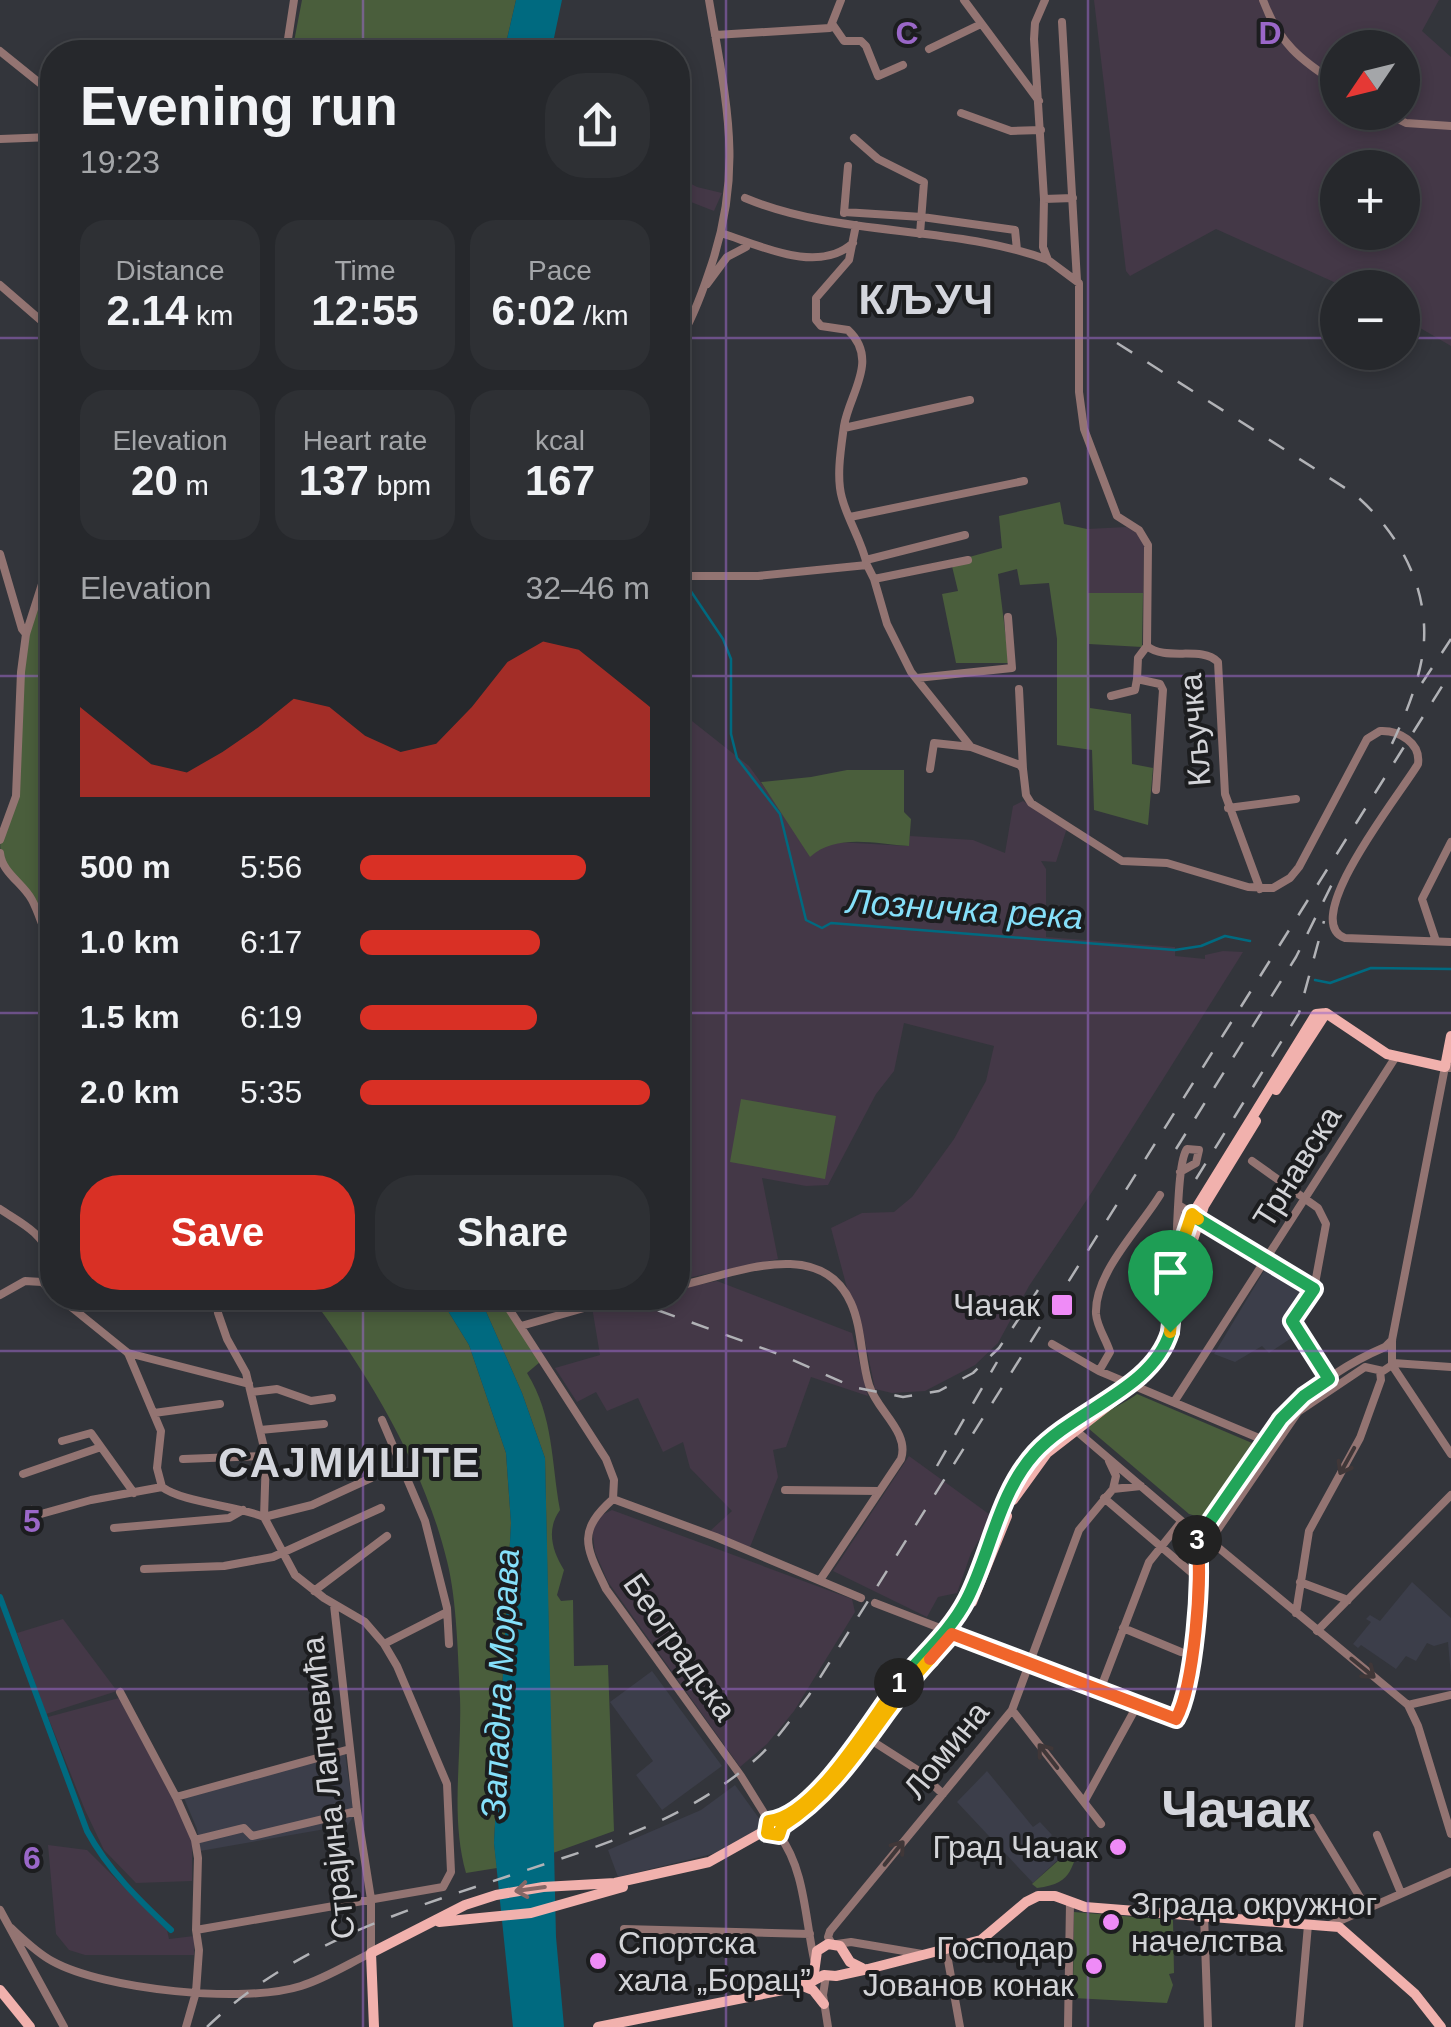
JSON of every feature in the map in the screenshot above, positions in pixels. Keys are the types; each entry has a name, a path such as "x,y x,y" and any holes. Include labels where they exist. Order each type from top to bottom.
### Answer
{"main road":[{"path":"371,1953 449,1917 531,1913 709,1862 774,1828 834,1773 949,1632 982,1585 1019,1490 1039,1462 1072,1426 1165,1356 1174,1340 1184,1263 1195,1217 1326,1013 1395,1058 1448,1067 1451,1036"},
{"path":"866,1737 899,1684 949,1632"},
{"path":"449,1917 466,1904 516,1890 615,1886"},
{"path":"602,2026 799,1986 831,1975 946,1950 988,1936 1038,1896 1054,1896 1085,1907 1330,1925 1357,1940 1415,1994 1441,2027"},
{"path":"799,1986 813,1976 817,1951 831,1944 856,1966 868,1969"},
{"name":"Страјина Лапчевића","path":"371,1953 374,2027"},
{"path":"831,1975 846,1966 847,1956"},
{"path":"815,1962 831,1975"},
{"path":"799,1986 816,1993 824,2002"},
{"path":"0,1990 30,2027"}],"street":[{"path":"288,40 294,0"},
{"path":"690,317 721,233 732,158 709,0"},
{"path":"833,25 841,0"},
{"path":"964,0 1039,101"},
{"path":"1044,0 1034,24 1043,247 1048,260"},
{"path":"1263,0 1294,54 1320,72"},
{"name":"Кључка","path":"1062,22 1077,280 1081,290 1079,392 1084,429 1117,516 1140,530 1148,545 1146,646 1158,652 1217,658 1228,808 1260,889"},
{"path":"929,49 981,24"},
{"path":"715,35 833,25"},
{"path":"833,25 844,41 861,41 866,46 878,76 903,65"},
{"path":"0,51 40,83"},
{"path":"961,113 1011,131 1041,130"},
{"path":"1420,124 1451,126"},
{"path":"0,139 40,138"},
{"path":"854,138 878,159 924,182 920,234"},
{"path":"844,223 848,166"},
{"path":"745,198 788,214 1018,250 1048,260 1077,280"},
{"path":"1044,199 1073,198"},
{"path":"844,212 922,217 1015,230 1018,250"},
{"path":"856,225 845,266 816,302 817,322 848,330 860,347 861,382 844,428 840,483 892,637 917,678 971,747"},
{"path":"721,233 816,258 836,255 853,242"},
{"path":"718,244 760,246"},
{"path":"704,287 724,260 746,248"},
{"path":"836,255 845,266"},
{"path":"0,285 40,320"},
{"path":"844,428 970,400"},
{"path":"850,517 1024,481"},
{"path":"690,576 758,576 866,562 965,535"},
{"path":"0,554 26,634"},
{"path":"874,579 968,560"},
{"path":"0,840 16,796 21,672 26,634 40,590"},
{"path":"917,678 1012,668 1008,618"},
{"path":"1111,696 1134,690 1138,658 1146,646"},
{"path":"1137,680 1160,684 1163,690 1156,790"},
{"path":"1020,689 1023,769 1030,803 1122,861 1167,863 1260,889 1281,886 1296,871 1366,742 1378,731 1390,730 1415,746 1419,761 1346,876 1332,927 1336,934 1346,938 1451,942"},
{"path":"930,768 934,743 971,747 1023,769"},
{"path":"1228,808 1296,799"},
{"path":"1436,941 1422,899 1451,842"},
{"path":"0,853 1,862 32,898 40,921"},
{"name":"Трнавска","path":"1174,1402 1395,1058"},
{"path":"1448,1067 1392,1340 1393,1361 1451,1454"},
{"path":"1252,1160 1306,1198 1322,1213 1326,1224 1314,1289 1292,1321 1329,1379"},
{"path":"1131,1384 1153,1359 1164,1336 1180,1206 1180,1172"},
{"path":"1100,1371 1110,1352 1096,1319 1100,1292 1115,1259 1160,1195"},
{"path":"1180,1206 1314,1289"},
{"path":"0,1209 33,1230 40,1240"},
{"path":"690,1283 798,1262 833,1278 851,1303 873,1397 903,1441 901,1460 820,1580"},
{"path":"0,1295 26,1281 40,1282"},
{"path":"75,1310 128,1353 250,1388 278,1389 311,1401 332,1398"},
{"path":"510,1310 606,1459 614,1480 613,1500 861,1598"},
{"path":"520,1326 577,1310"},
{"path":"196,1930 438,1890 444,1887 451,1872 447,1784 384,1644 366,1622 314,1592 295,1576 264,1517 266,1456 250,1388 218,1313"},
{"path":"874,1603 1176,1719 1190,1662 1204,1538 1211,1522 1291,1408 1392,1340"},
{"path":"1052,1344 1100,1371 1274,1446"},
{"path":"1377,1352 1393,1361 1451,1367"},
{"path":"1296,1614 1309,1531 1360,1438 1381,1380 1377,1352"},
{"path":"128,1353 162,1438 157,1474 162,1487"},
{"path":"1204,1538 1310,1401 1360,1370 1377,1369 1393,1361"},
{"path":"154,1413 220,1404"},
{"path":"382,1420 425,1520 447,1608 449,1644"},
{"path":"260,1430 324,1424"},
{"path":"1072,1426 1181,1522 1228,1556 1408,1705 1451,1834"},
{"path":"62,1441 87,1432 134,1493"},
{"path":"23,1474 101,1447"},
{"path":"183,1458 266,1456"},
{"path":"1107,1457 1116,1476 1113,1489 1141,1486"},
{"path":"32,1510 41,1514 162,1487 175,1494 264,1517 298,1510 371,1478"},
{"name":"Ломина","path":"831,1944 830,1931 1012,1710 1079,1530 1113,1489"},
{"path":"785,1490 878,1490"},
{"path":"1317,1631 1451,1495"},
{"path":"1104,1498 1199,1579"},
{"name":"Београдска","path":"613,1500 592,1519 587,1531 602,1580 774,1828"},
{"path":"144,1569 224,1566 283,1554 381,1508"},
{"path":"114,1528 229,1518 243,1510"},
{"path":"1100,1690 1148,1562 1181,1522"},
{"path":"1199,1579 1204,1538 1211,1522"},
{"path":"314,1592 386,1536"},
{"path":"1202,1568 1211,1560 1228,1556"},
{"path":"1300,1582 1348,1600"},
{"name":"Страјина Лапчевића","path":"334,1604 357,1812 371,1899 371,1953"},
{"path":"384,1644 445,1613"},
{"path":"934,1626 937,1641"},
{"path":"1124,1628 1181,1652"},
{"path":"120,1692 195,1840 199,1950 196,1992 186,2027"},
{"path":"1408,1705 1451,1695"},
{"path":"1084,1802 1138,1704"},
{"path":"1012,1710 1101,1824"},
{"path":"866,1737 916,1769 943,1794"},
{"path":"176,1797 350,1749"},
{"path":"195,1840 244,1828 252,1836 357,1812"},
{"path":"1312,1818 1366,1907"},
{"path":"774,1828 793,1861 815,1962"},
{"path":"1377,1835 1401,1892"},
{"path":"1330,1925 1451,1872"},
{"path":"1068,2027 1070,1903"},
{"path":"0,1910 64,2027"},
{"path":"1204,1915 1208,2027"},
{"path":"1299,2027 1308,1924"},
{"path":"10,1928 48,1959 94,1977 196,1992 276,1992 300,1987 371,1953"},
{"path":"624,1929 810,1934"},
{"path":"810,1934 814,1940 831,1944 851,1942 926,1954"},
{"path":"946,1950 960,2027"},
{"path":"35,1972 38,1962 48,1959"},
{"path":"828,2027 824,2002 831,1975"}],"shaded area":[{"path":"1094,0 1439,0 1422,31 1451,57 1451,346 1420,328 1420,270 1320,270 1320,276 1216,229 1130,276 1126,271"},
{"path":"690,183 722,193 714,211 690,202"},
{"path":"1127,527 1140,535 1144,544 1143,593 1088,594 1087,529"},
{"path":"690,719 749,766 810,856 836,842 908,846 910,836 973,840 1005,853 1013,806 1023,801 1067,828 1056,862 1041,861 1046,869 1046,937 1175,947 1175,956 1205,959 1205,955 1223,951 1243,952 1029,1286 998,1343 975,1365 925,1391 892,1393 875,1389 860,1317 847,1288 831,1228 862,1213 894,1212 912,1197 954,1139 986,1081 994,1046 904,1023 894,1071 876,1094 828,1185 806,1186 762,1178 778,1259 690,1277"},
{"path":"1267,1266 1306,1289 1285,1321 1296,1335 1269,1353 1262,1346 1235,1362 1214,1354"},
{"path":"717,1281 852,1333 868,1396 811,1377 786,1447 773,1450 778,1477 750,1547 710,1531 732,1511 690,1468 683,1442 663,1452 638,1398 607,1411 596,1392 577,1402 555,1368 600,1355 592,1310 690,1310 690,1287"},
{"path":"909,1456 993,1517 971,1553 957,1593 938,1597 927,1617 833,1571"},
{"path":"612,1510 852,1599 855,1612 794,1711 767,1744 740,1767 608,1582 595,1552 592,1528"},
{"path":"1412,1582 1451,1618 1451,1676 1448,1642 1434,1646 1427,1643 1416,1661 1406,1656 1396,1669 1361,1645 1358,1648 1353,1644 1371,1622 1366,1619 1370,1615 1380,1621"},
{"path":"63,1619 117,1691 46,1714 17,1633"},
{"path":"652,1671 722,1766 662,1810 636,1775 653,1761 610,1702"},
{"path":"119,1698 192,1835 192,1881 136,1883 104,1850 48,1717"},
{"path":"345,1754 354,1815 348,1825 200,1851 197,1829 184,1798"},
{"path":"987,1771 1033,1827 1040,1822 1052,1835 1048,1839 1063,1855 1033,1883 957,1802"},
{"path":"735,1785 761,1821 757,1830 716,1853 618,1877 608,1850 701,1810"},
{"path":"48,1845 87,1850 167,1930 169,1939 194,1936 194,1955 85,1955 69,1950 56,1934"}],"green space":[{"path":"302,0 516,0 507,40 294,40"},
{"path":"1060,502 1064,524 1087,529 1088,593 1143,593 1142,647 1089,644 1090,708 1131,714 1132,764 1153,768 1148,825 1094,810 1092,750 1057,745 1057,639 1049,583 1020,585 1017,569 998,574 1009,663 956,663 942,594 958,591 951,562 1002,548 999,516"},
{"path":"40,590 40,914 32,898 1,862 0,840 16,796 26,634"},
{"path":"847,770 904,770 904,812 911,819 909,846 844,842 810,857 761,782"},
{"path":"741,1099 836,1116 825,1179 730,1162"},
{"path":"320,1310 447,1310 469,1345 506,1453 511,1523 494,1843 497,1868 466,1873 461,1852 456,1629 450,1576 437,1526 409,1457 354,1359"},
{"path":"485,1310 507,1310 540,1362 527,1373 547,1423 560,1510 552,1532 556,1555 564,1570 557,1595 561,1601 573,1600 574,1666 608,1665 614,1831 553,1853 545,1458"},
{"path":"1137,1394 1252,1443 1203,1518 1189,1514 1088,1428 1097,1418"},
{"path":"1086,1836 1065,1877 1050,1886 1037,1888 1032,1884"},
{"path":"1074,1912 1173,1920 1174,1973 1169,1974 1173,1985 1167,2003 1073,1998"}],"water":[{"path":"516,0 562,0 554,40 507,40"},
{"path":"447,1310 485,1310 545,1458 556,1937 564,2027 513,2027 494,1843 511,1523 506,1453 469,1345"}],"waterway":[{"name":"Лозничка река","path":"690,590 723,639 731,659 731,734 737,758 780,814 806,920 822,928 831,923 1175,950 1201,946 1225,936 1250,941"},
{"name":"Лозничка река","path":"1315,980 1330,983 1371,968 1451,969"},
{"path":"0,1597 87,1831 114,1872 171,1930"}],"railway":[{"path":"1117,343 1353,493 1371,509 1400,548 1419,591 1424,639 1415,685 1389,750"},
{"path":"1422,683 1451,639"},
{"path":"207,2027 244,1995 326,1945 415,1908 657,1822 705,1797 767,1749 809,1695 1451,672"},
{"path":"1176,1149 1296,957 1335,878"},
{"path":"1196,1179 1299,1013 1324,921"},
{"path":"657,1310 784,1356 853,1387 903,1397 939,1391 973,1373 999,1348 1038,1290"},
{"path":"937,1466 997,1362"}],"place":[{"name":"Чачак","path":"1062,1305"},
{"name":"Град Чачак","path":"1118,1847"},
{"name":"Зграда окружног начелства","path":"1111,1922"},
{"name":"Спортска хала „Борац”","path":"598,1961"},
{"name":"Господар Јованов конак","path":"1094,1966"}],"district":[{"name":"КЉУЧ","path":"927,299"},
{"name":"САЈМИШТЕ","path":"350,1462"},
{"name":"Чачак","path":"1236,1809"}],"route":[{"path":"1192,1214 1314,1289 1292,1321 1329,1379 1286,1413 1198,1535 1199,1579 1193,1634 1181,1710 1176,1719 952,1634 904,1686 840,1778 782,1826 779,1835 769,1834 767,1823 796,1808 834,1773 899,1684 952,1624 972,1587 1004,1505 1031,1458 1069,1423 1144,1373 1158,1357 1170,1332 1178,1256 1192,1214"}],"water label":[{"name":"Западна Морава","path":"500,1684"}]}
